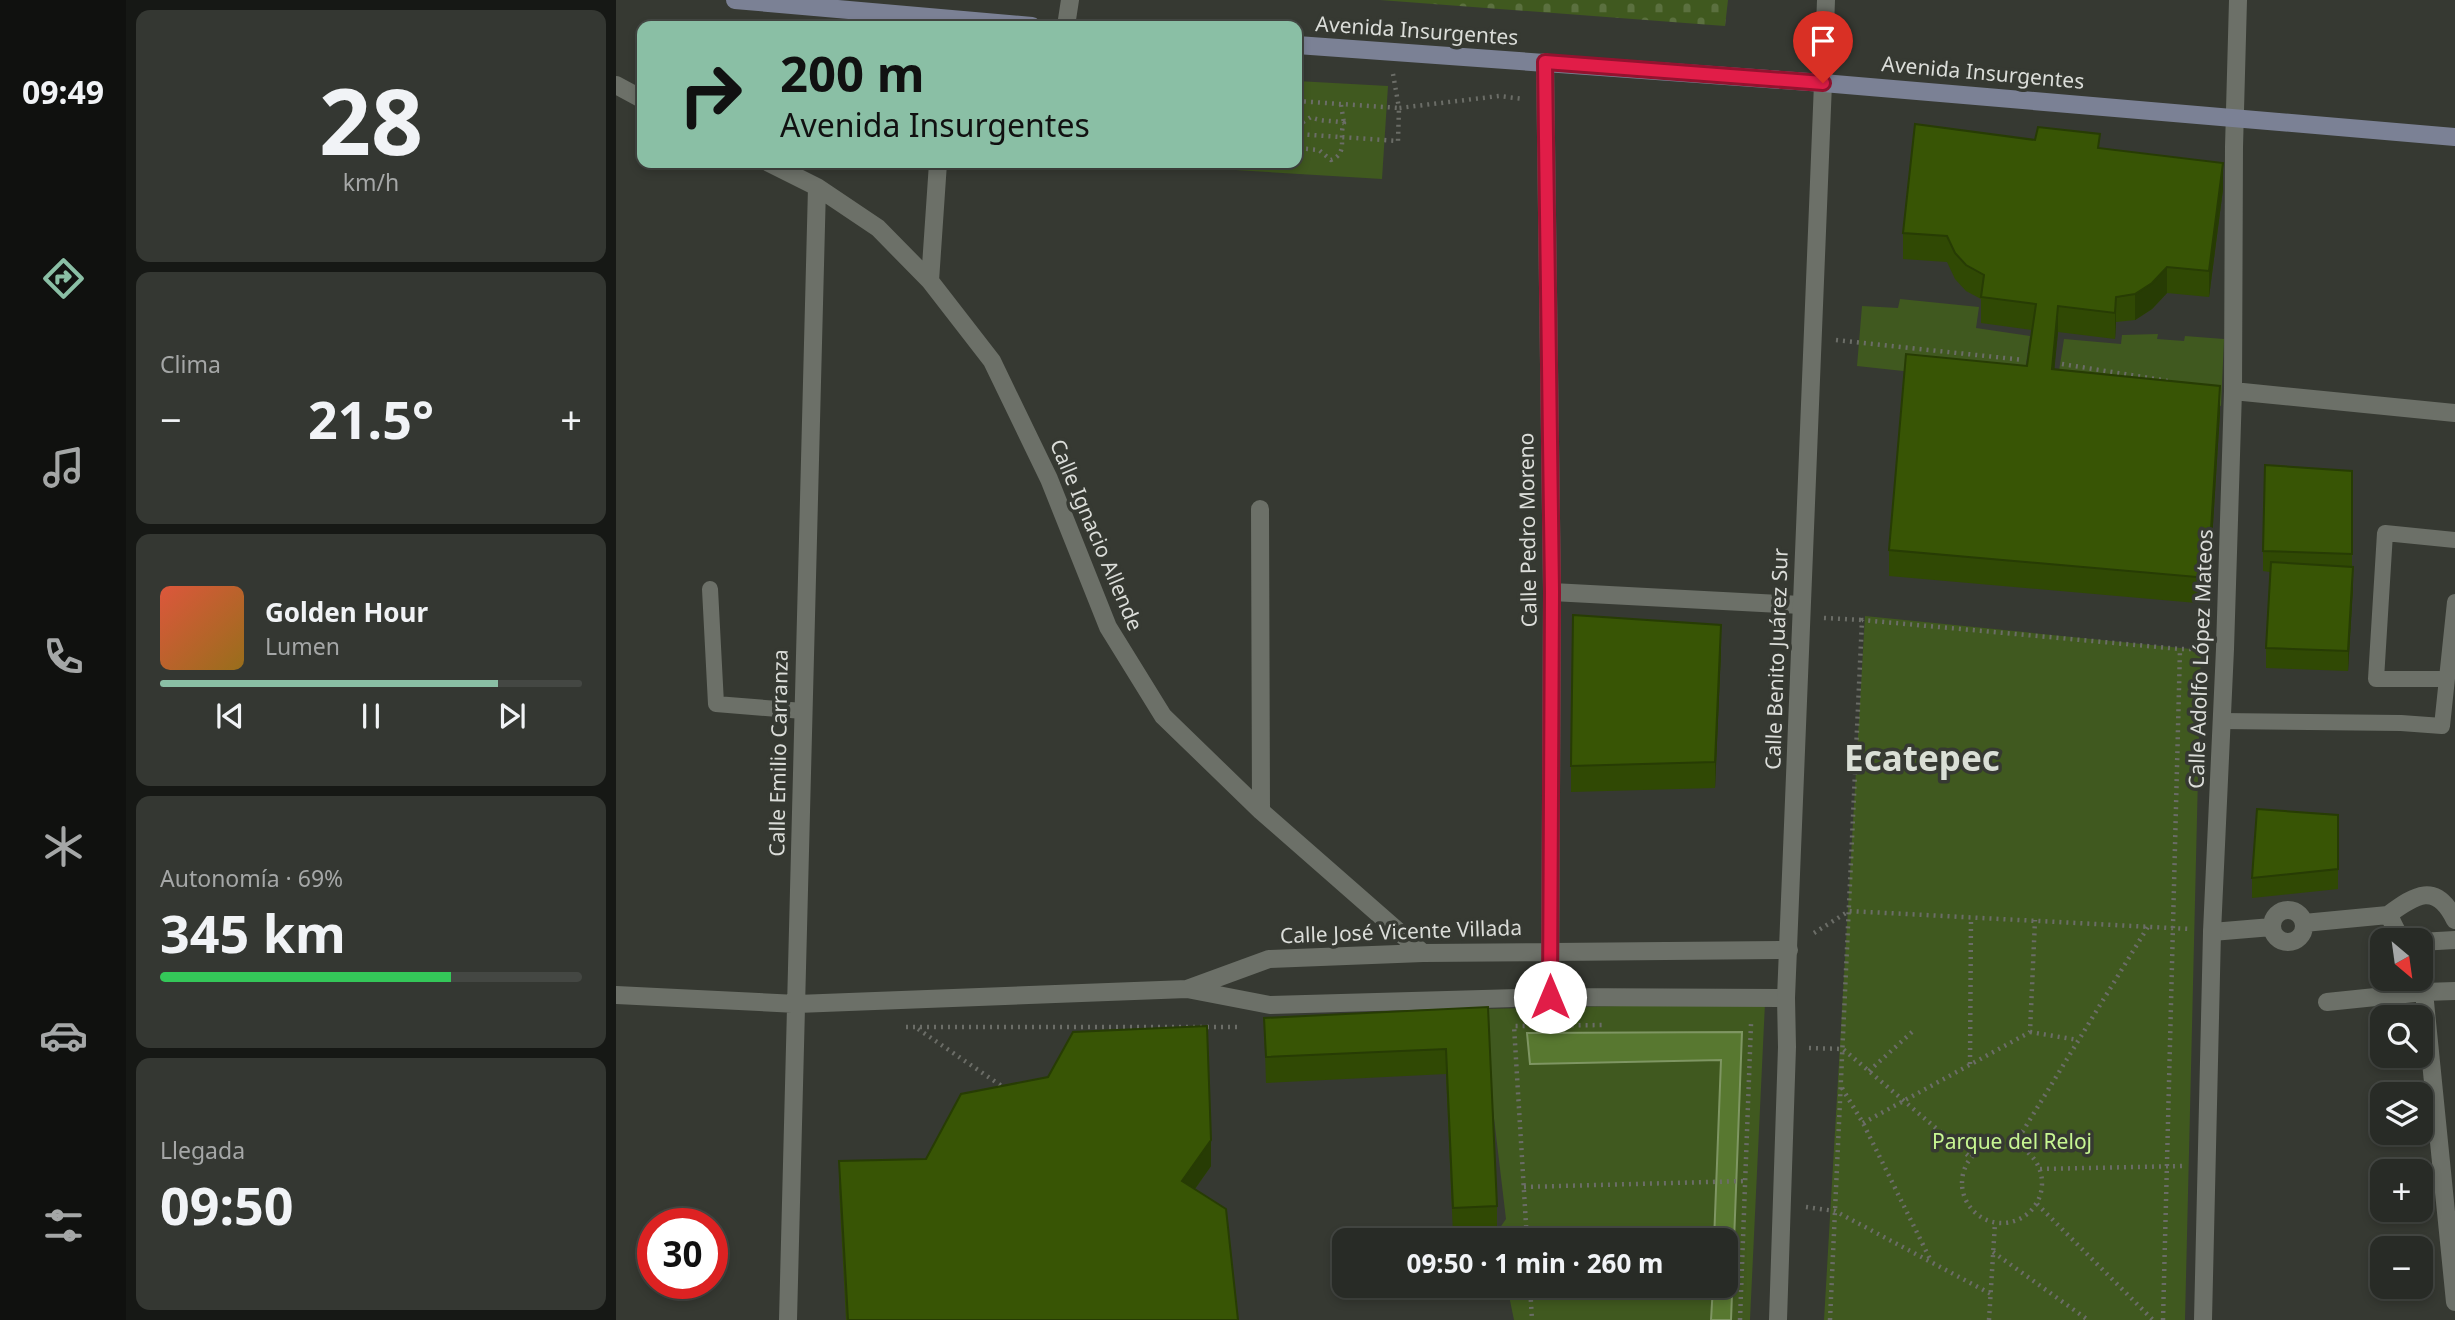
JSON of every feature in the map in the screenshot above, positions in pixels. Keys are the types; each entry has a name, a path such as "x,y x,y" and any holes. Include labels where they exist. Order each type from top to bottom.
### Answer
{"main road":[{"path":"735,0 975,21"},
{"name":"Avenida Insurgentes","path":"1302,45 1823,83 2455,137"}],"street":[{"path":"1067,21 1070,0"},
{"name":"Calle Benito Juárez Sur","path":"1778,1320 1787,1047 1786,998 1826,0"},
{"name":"Calle Adolfo López Mateos","path":"2203,1320 2212,932 2233,391 2238,0"},
{"name":"Calle Pedro Moreno","path":"1545,62 1552,592 1550,997"},
{"path":"616,85 637,96"},
{"name":"Calle Ignacio Allende","path":"779,168 817,187 878,228 930,281 992,360 1049,479 1108,627 1163,716 1261,811 1423,953"},
{"path":"930,281 938,168"},
{"name":"Calle Emilio Carranza","path":"788,1320 817,187"},
{"path":"2233,391 2455,413"},
{"path":"1260,509 1261,811"},
{"path":"1552,592 1801,611"},
{"path":"2212,932 2272,927 2275,916 2284,910 2294,911 2304,923 2388,915 2406,902 2427,894 2436,896 2444,903 2455,920"},
{"path":"2388,915 2396,928"},
{"path":"2433,941 2455,940"},
{"name":"Calle José Vicente Villada","path":"1187,989 1269,959 1423,953 1789,950"},
{"name":"Calle José Vicente Villada","path":"616,995 797,1004 1187,989 1270,1005 1550,997 1786,998"},
{"path":"2326,1002 2455,991"},
{"path":"2424,992 2455,1302"}],"lane":[{"path":"2446,679 2376,679 2379,604 2385,533 2455,540"},
{"path":"710,589 716,704 803,711"},
{"path":"2222,721 2449,726 2446,679 2455,602"}],"path":[{"path":"1302,134 1398,141 1399,108 1390,52"},
{"path":"1302,101 1399,108 1499,96 1545,101"},
{"path":"1302,148 1319,150 1331,160 1341,153 1344,123 1341,105"},
{"path":"1302,123 1311,117 1319,121 1344,123"},
{"path":"1811,337 2023,360"},
{"path":"2062,364 2180,383"},
{"path":"1801,611 1862,620 2180,649 2163,1320"},
{"path":"1830,1320 1862,620"},
{"path":"1789,950 1849,911 2173,927"},
{"path":"1970,1064 1971,917"},
{"path":"2031,1032 2035,920"},
{"path":"2015,1144 2148,925"},
{"path":"1739,1024 1752,1024 1740,1320"},
{"path":"1500,1026 1606,1025"},
{"path":"1514,1026 1526,1228"},
{"path":"903,1027 1250,1027"},
{"path":"916,1027 1007,1090"},
{"path":"1869,1071 1912,1032"},
{"path":"1863,1123 2031,1032 2078,1040"},
{"path":"1787,1047 1843,1049 1971,1158"},
{"path":"1841,1086 1863,1123 1931,1262"},
{"path":"1991,1144 2015,1144 2026,1150 2040,1169 2043,1181 2037,1204 2019,1220 2007,1223 1995,1223 1976,1215 1964,1198 1962,1177 1971,1158 1980,1149 1991,1144"},
{"path":"2040,1169 2167,1167"},
{"path":"1524,1187 1746,1181"},
{"path":"2037,1204 2153,1320"},
{"path":"1835,1211 1991,1294"},
{"path":"1989,1320 1995,1223"},
{"path":"1993,1252 2088,1320"},
{"path":"1531,1298 1532,1320"}],"green space":[{"path":"1380,0 1728,0 1725,26"},
{"path":"1302,81 1388,86 1382,179 1203,168 1302,168"},
{"path":"1900,299 1979,307 1976,328 2030,336 2023,384 1857,366 1862,306 1898,308"},
{"path":"2158,334 2157,339 2184,341 2185,336 2224,339 2221,406 2056,390 2064,339 2121,344 2122,335"},
{"name":"Parque del Reloj","path":"1865,616 2201,650 2185,1320 1824,1320"},
{"path":"1765,1003 1750,1320 1514,1320 1509,1298 1738,1298 1738,1228 1500,1228 1506,1219 1481,1009"}],"shaded area":[{"path":"1742,1032 1735,1228 1715,1228 1721,1060 1530,1064 1527,1033"},
{"path":"1712,1298 1732,1298 1731,1320 1711,1320"}],"building":[{"path":"1915,124 2035,140 2038,127 2100,134 2098,148 2223,163 2209,271 2167,267 2152,283 2135,294 2116,297 2115,313 2058,306 2052,369 2220,386 2208,578 1889,550 1906,354 2027,366 2036,304 1981,297 1984,275 1966,265 1955,253 1947,236 1903,233"},
{"path":"2265,465 2352,471 2352,554 2263,551"},
{"path":"2271,562 2353,567 2348,651 2266,648"},
{"path":"1573,615 1721,625 1715,762 1571,766"},
{"path":"2257,809 2338,815 2338,869 2252,878"},
{"path":"1488,1007 1497,1206 1453,1208 1446,1049 1266,1057 1264,1018"},
{"path":"1207,1026 1211,1140 1182,1181 1226,1209 1238,1320 848,1320 839,1161 926,1159 961,1094 1048,1077 1073,1032"}],"district":[{"name":"Ecatepec","path":"1922,759"}],"route":[{"path":"1550,997 1552,592 1545,62 1823,83"}]}
